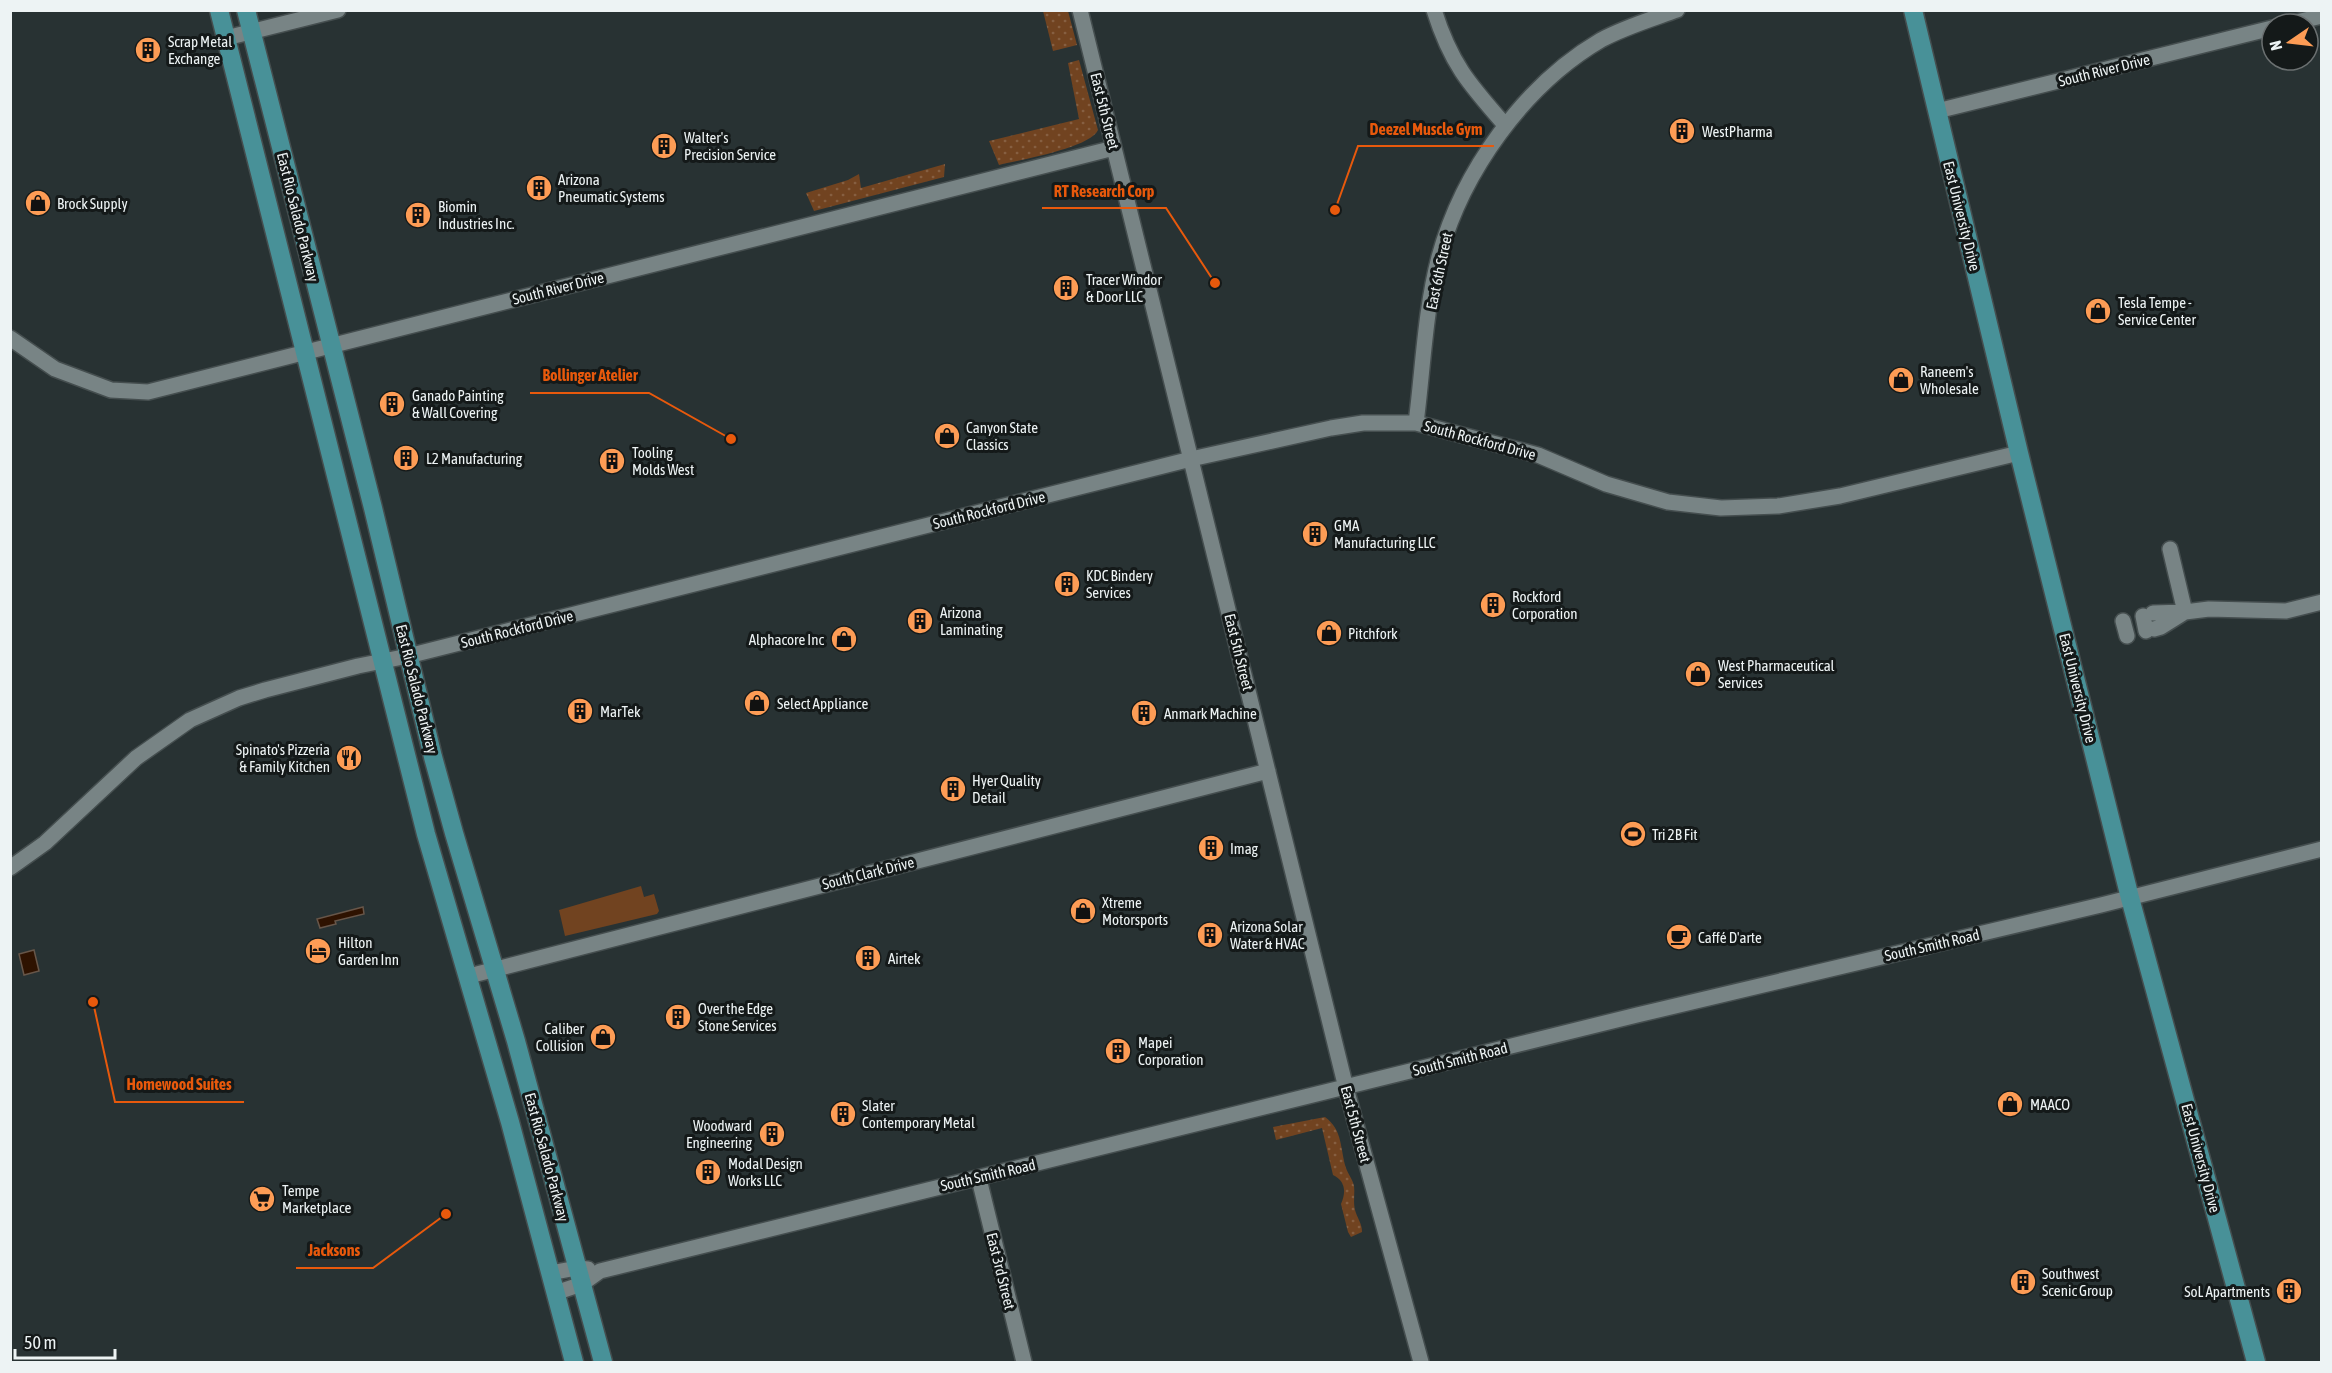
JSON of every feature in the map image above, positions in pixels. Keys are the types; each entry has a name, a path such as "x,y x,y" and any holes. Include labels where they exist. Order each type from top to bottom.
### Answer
{"main road":[{"name":"East Rio Salado Parkway","path":"219,10 426,834 469,976 574,1362"},
{"name":"East Rio Salado Parkway","path":"246,10 454,833 495,968 603,1362"},
{"name":"East University Drive","path":"1913,10 2019,453 2130,898 2256,1362"}],"street":[{"path":"226,39 338,10"},
{"name":"East 5th Street","path":"1080,10 1346,1088 1421,1362"},
{"path":"1434,10 1444,42 1456,64 1476,93 1505,125 1558,72 1601,40 1636,24 1677,10"},
{"name":"South River Drive","path":"1936,111 2260,31"},
{"name":"East 6th Street","path":"1416,423 1439,258 1459,202 1480,163 1505,125"},
{"name":"South River Drive","path":"10,338 55,369 111,390 148,392 1114,148"},
{"name":"South Rockford Drive","path":"10,868 45,843 136,758 190,720 213,708 256,693 1191,459 1331,428 1363,423 1416,423 1538,455 1606,484 1668,502 1721,508 1778,506 1840,496 2019,453"},
{"path":"2170,549 2185,612"},
{"path":"2149,622 2161,627 2185,612 2209,609 2286,611 2322,602"},
{"name":"South Clark Drive","path":"469,976 1268,771"},
{"name":"South Smith Road","path":"550,1273 580,1276 1637,1015 2130,898 2322,849"},
{"name":"East 3rd Street","path":"979,1179 1024,1362"},
{"name":"South Smith Road","path":"555,1293 580,1276"}],"shaded area":[{"path":"1043,11 1068,11 1077,45 1053,51"},
{"path":"1079,60 1098,130 1082,142 1068,148 999,165 989,141 1079,119 1068,63"},
{"path":"945,164 944,177 814,211 806,193 848,180 859,174 861,188"},
{"path":"641,886 644,897 654,894 659,911 657,914 565,936 559,910"},
{"path":"363,907 364,914 335,921 336,924 320,928 317,919"},
{"path":"34,950 39,971 24,975 19,954"},
{"path":"1325,1117 1338,1134 1346,1168 1354,1186 1354,1207 1362,1232 1351,1237 1341,1204 1344,1196 1343,1184 1333,1175 1322,1128 1276,1140 1273,1127"}],"place":[{"name":"Scrap Metal Exchange","path":"148,50"},
{"name":"WestPharma","path":"1682,131"},
{"name":"Walter's Precision Service","path":"664,146"},
{"name":"Arizona Pneumatic Systems","path":"539,188"},
{"name":"Brock Supply","path":"38,203"},
{"name":"Deezel Muscle Gym","path":"1335,210"},
{"name":"Biomin Industries Inc.","path":"418,215"},
{"name":"RT Research Corp","path":"1215,283"},
{"name":"Tracer Windor & Door LLC","path":"1066,288"},
{"name":"Tesla Tempe - Service Center","path":"2098,311"},
{"name":"Raneem's Wholesale","path":"1901,380"},
{"name":"Ganado Painting & Wall Covering","path":"392,404"},
{"name":"Canyon State Classics","path":"947,436"},
{"name":"Bollinger Atelier","path":"731,439"},
{"name":"L2 Manufacturing","path":"406,458"},
{"name":"Tooling Molds West","path":"612,461"},
{"name":"GMA Manufacturing LLC","path":"1315,534"},
{"name":"KDC Bindery Services","path":"1067,584"},
{"name":"Rockford Corporation","path":"1493,605"},
{"name":"Arizona Laminating","path":"920,621"},
{"name":"Pitchfork","path":"1329,633"},
{"name":"Alphacore Inc","path":"844,639"},
{"name":"West Pharmaceutical Services","path":"1698,674"},
{"name":"Select Appliance","path":"757,703"},
{"name":"MarTek","path":"580,711"},
{"name":"Anmark Machine","path":"1144,713"},
{"name":"Spinato's Pizzeria & Family Kitchen","path":"349,758"},
{"name":"Hyer Quality Detail","path":"953,789"},
{"name":"Tri 2B Fit","path":"1633,834"},
{"name":"Imag","path":"1211,848"},
{"name":"Xtreme Motorsports","path":"1083,911"},
{"name":"Arizona Solar Water & HVAC","path":"1210,935"},
{"name":"Caffé D'arte","path":"1679,937"},
{"name":"Hilton Garden Inn","path":"318,951"},
{"name":"Airtek","path":"868,958"},
{"name":"Homewood Suites","path":"93,1002"},
{"name":"Over the Edge Stone Services","path":"678,1017"},
{"name":"Caliber Collision","path":"603,1037"},
{"name":"Mapei Corporation","path":"1118,1051"},
{"name":"MAACO","path":"2010,1104"},
{"name":"Slater Contemporary Metal","path":"843,1114"},
{"name":"Woodward Engineering","path":"772,1134"},
{"name":"Modal Design Works LLC","path":"708,1172"},
{"name":"Tempe Marketplace","path":"262,1199"},
{"name":"Jacksons","path":"446,1214"},
{"name":"Southwest Scenic Group","path":"2023,1282"},
{"name":"SoL Apartments","path":"2289,1291"}]}
